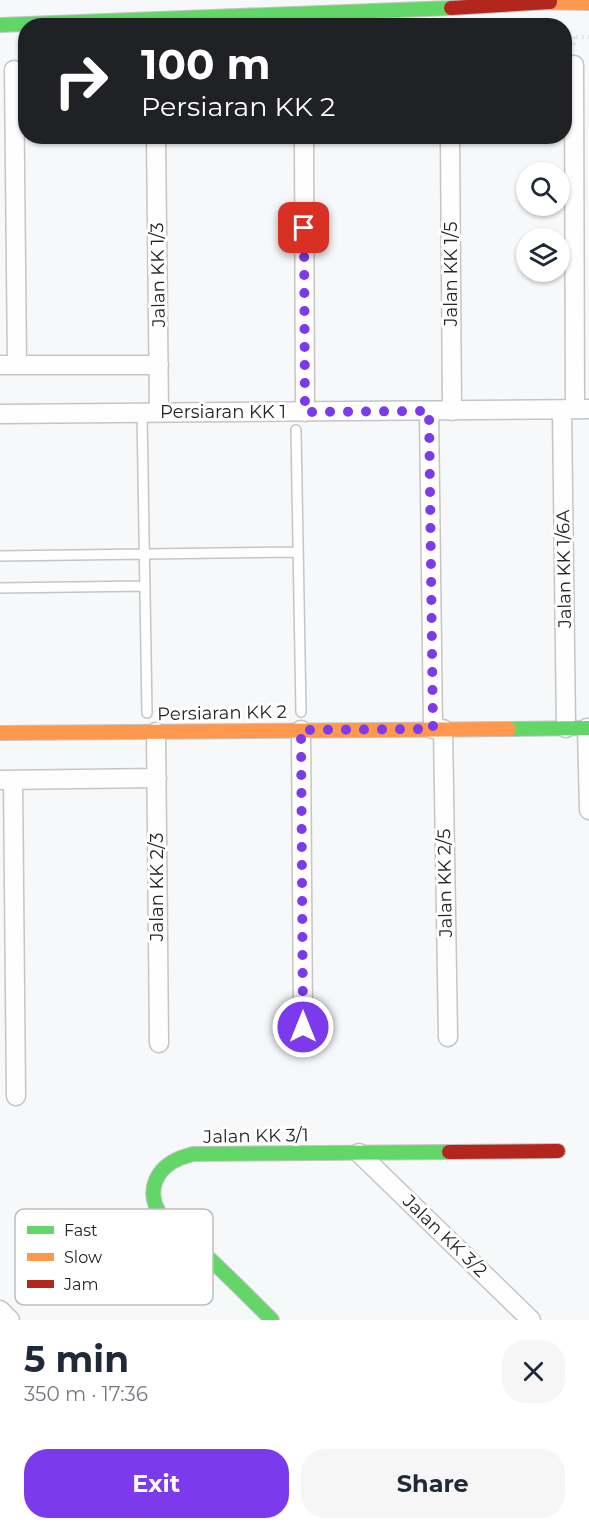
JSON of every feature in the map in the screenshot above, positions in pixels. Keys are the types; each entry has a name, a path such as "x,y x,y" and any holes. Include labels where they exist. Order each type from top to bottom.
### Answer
{"street":[{"path":"409,0 589,3"},
{"path":"186,18 550,2"},
{"path":"0,25 18,24"},
{"name":"Jalan KK 1/6A","path":"566,728 575,410 574,65"},
{"path":"14,70 8,365 159,365"},
{"name":"Jalan KK 1/3","path":"150,413 159,365 156,144"},
{"path":"304,144 305,412"},
{"name":"Jalan KK 1/5","path":"450,144 452,411"},
{"name":"Persiaran KK 1","path":"0,414 575,410"},
{"name":"Jalan KK 2/5","path":"429,411 448,1037"},
{"path":"301,721 303,1027"},
{"name":"Persiaran KK 2","path":"0,733 156,732 301,721 438,729 588,728"},
{"path":"588,728 589,810"},
{"name":"Jalan KK 2/3","path":"156,732 159,1043"},
{"path":"16,1096 7,780 156,778"},
{"name":"Jalan KK 3/1","path":"157,1209 152,1194 155,1180 164,1167 178,1158 193,1154 558,1151"},
{"name":"Jalan KK 3/2","path":"358,1153 531,1320"},
{"name":"Jalan KK 3/1","path":"213,1264 272,1320"},
{"path":"0,1310 10,1320"}],"lane":[{"path":"147,713 144,554 150,413"},
{"path":"296,430 301,721"},
{"path":"0,556 298,552"},
{"path":"0,588 145,586"}],"path":[{"path":"572,37 589,37"}],"traffic: fast":[{"path":"186,18 451,8"},
{"path":"0,25 18,24"},
{"path":"509,729 589,728"},
{"path":"157,1209 153,1193 159,1174 177,1160 193,1154 449,1152"},
{"path":"213,1262 272,1320"}],"traffic: slow":[{"path":"532,2 589,3"},
{"path":"0,733 509,729"}],"traffic: jam":[{"path":"451,8 550,2"},
{"path":"449,1152 558,1151"}],"route":[{"path":"303,1027 301,730 433,729 429,411 305,412 304,228"}]}
